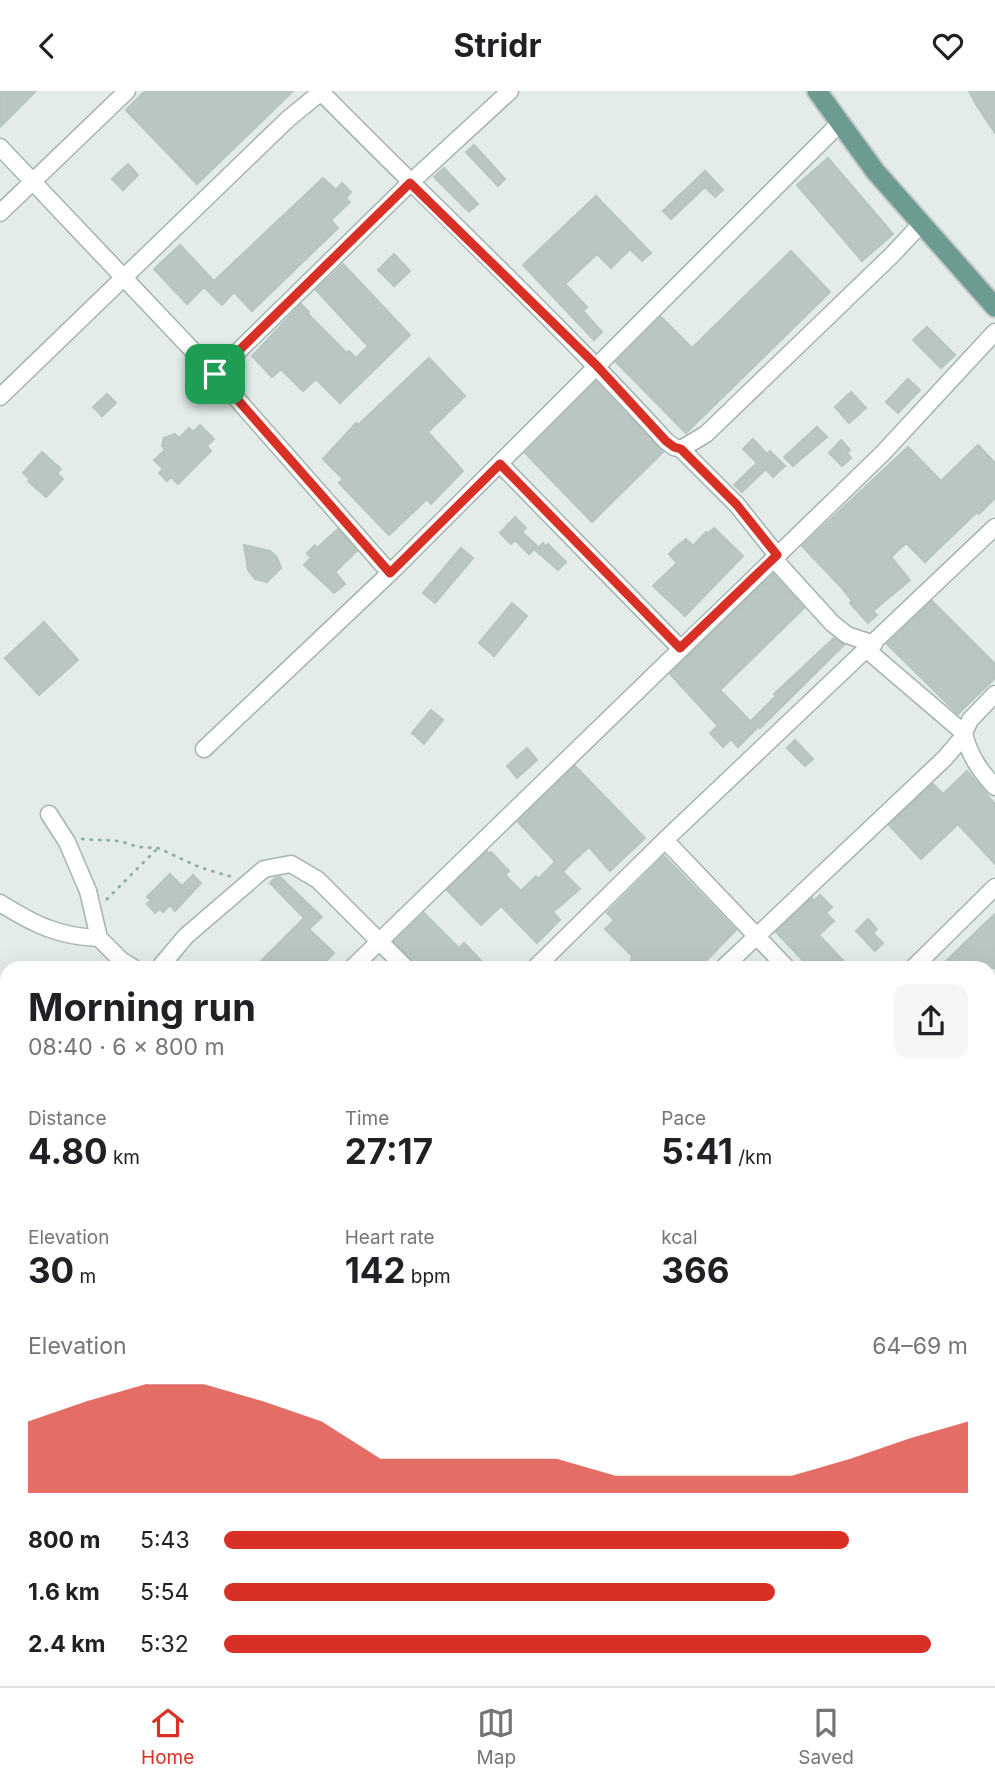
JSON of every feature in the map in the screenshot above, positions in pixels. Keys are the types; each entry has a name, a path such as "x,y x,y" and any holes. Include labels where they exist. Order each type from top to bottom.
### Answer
{"main road":[{"path":"817,91 875,171 995,307"}],"street":[{"path":"0,213 127,91"},
{"path":"215,374 410,183 510,91"},
{"path":"0,397 288,119 321,92 597,366 666,441 681,449 737,505 775,556 832,622 847,635 870,647 964,735 982,773 995,787"},
{"path":"204,749 390,573 839,124"},
{"path":"0,147 215,374 390,573"},
{"path":"681,449 706,434 891,257 921,224"},
{"path":"359,961 883,453 995,332"},
{"path":"500,464 680,648"},
{"path":"542,961 665,840 995,527"},
{"path":"730,961 944,759 964,735 970,720 995,694"},
{"path":"49,814 66,840 88,891 98,932 123,961"},
{"path":"665,840 781,961"},
{"path":"165,961 186,936 264,869 291,864 318,880 399,961"},
{"path":"920,961 995,887"},
{"path":"0,903 50,931 81,937 98,932"}],"path":[{"path":"66,840 119,841 139,847 158,848 200,867 248,882"},
{"path":"98,932 107,899 158,848"}],"building":[{"path":"0,91 36,91 0,127"},
{"path":"145,91 293,91 197,184 126,110"},
{"path":"969,91 995,91 995,133 977,106"},
{"path":"474,145 505,179 498,186 466,152"},
{"path":"828,158 893,234 862,261 797,185"},
{"path":"128,164 138,175 123,190 112,179"},
{"path":"444,168 478,204 469,212 434,177"},
{"path":"705,171 723,190 715,197 705,187 671,219 663,211"},
{"path":"323,178 336,190 342,183 351,192 346,198 350,202 331,220 338,228 252,311 234,292 222,305 204,287 187,304 154,269 180,245 214,281"},
{"path":"596,196 651,253 642,261 630,249 611,268 597,254 565,284 587,307 583,311 602,332 594,340 523,265"},
{"path":"791,251 830,292 686,433 616,362 661,317 692,348"},
{"path":"394,254 410,271 394,286 378,270"},
{"path":"343,264 410,335 340,403 316,379 303,391 281,369 272,377 252,356 301,304 347,353 349,351 356,358 368,346 316,290"},
{"path":"927,327 955,355 941,368 913,340"},
{"path":"429,358 465,396 428,432 463,471 431,504 427,499 389,535 339,483 343,479 323,459 356,423 358,425"},
{"path":"908,379 920,390 898,413 886,402"},
{"path":"596,382 663,452 592,522 525,453"},
{"path":"851,392 866,408 849,423 835,407"},
{"path":"107,394 116,403 102,416 93,407"},
{"path":"200,425 214,439 207,446 211,451 178,484 171,477 167,481 159,473 163,469 154,460 165,450 162,446 164,438 175,434 179,438 189,428 193,432"},
{"path":"817,427 827,437 793,466 784,457"},
{"path":"753,439 767,454 770,451 785,466 773,477 766,469 742,492 734,485 757,463 743,449"},
{"path":"841,440 850,450 847,453 851,458 842,466 829,453"},
{"path":"978,445 995,463 995,498 925,562 906,543 891,557 910,580 873,611 877,615 868,623 850,603 852,601 841,587 802,546 908,447 941,481"},
{"path":"42,452 61,469 57,473 63,479 46,497 23,473"},
{"path":"515,517 526,528 522,532 537,546 529,554 515,540 511,544 500,533"},
{"path":"714,528 743,556 685,616 653,586 677,563 669,554 677,546 686,539 693,546 706,532"},
{"path":"338,529 357,551 335,572 345,584 334,593 304,565 311,558 307,553 315,545 317,548"},
{"path":"543,543 546,546 548,544 566,562 558,570 535,550"},
{"path":"244,545 270,551 277,557 281,568 267,582 255,579 248,570"},
{"path":"461,548 473,558 435,603 423,593"},
{"path":"773,574 804,608 720,690 757,728 738,747 731,739 723,747 710,733 718,726 670,674"},
{"path":"932,601 995,664 995,678 958,714 887,644"},
{"path":"512,603 527,616 494,656 479,643"},
{"path":"44,622 78,660 39,695 5,658"},
{"path":"834,638 844,645 760,728 752,720 776,696 774,694"},
{"path":"431,710 443,720 424,744 412,733"},
{"path":"795,740 813,759 805,766 787,748"},
{"path":"527,748 537,760 517,778 507,766"},
{"path":"575,766 645,838 610,871 589,847 570,864 563,872 580,889 553,912 560,920 537,943 501,906 481,925 447,890 487,851 509,871 505,875 521,891 536,876 538,879 554,860 518,822"},
{"path":"967,771 995,804 995,864 958,824 921,859 889,825 933,784 943,794"},
{"path":"664,856 736,930 706,961 631,961 632,956 605,929 614,920 607,913"},
{"path":"170,874 182,886 193,875 201,883 175,911 170,905 163,912 160,909 155,913 147,904 151,900 147,897"},
{"path":"280,877 322,917 309,929 334,953 326,961 261,961 304,918 270,883"},
{"path":"820,895 832,907 826,913 834,921 819,935 843,961 803,961 776,932 812,898 814,901"},
{"path":"424,913 459,948 464,943 481,961 413,961 394,942"},
{"path":"995,914 995,961 946,961"},
{"path":"868,919 877,929 873,933 883,943 875,951 856,931"}],"route":[{"path":"410,183 597,366 666,441 681,449 737,505 777,555 680,648 500,464 390,573 215,374 410,183"}]}
